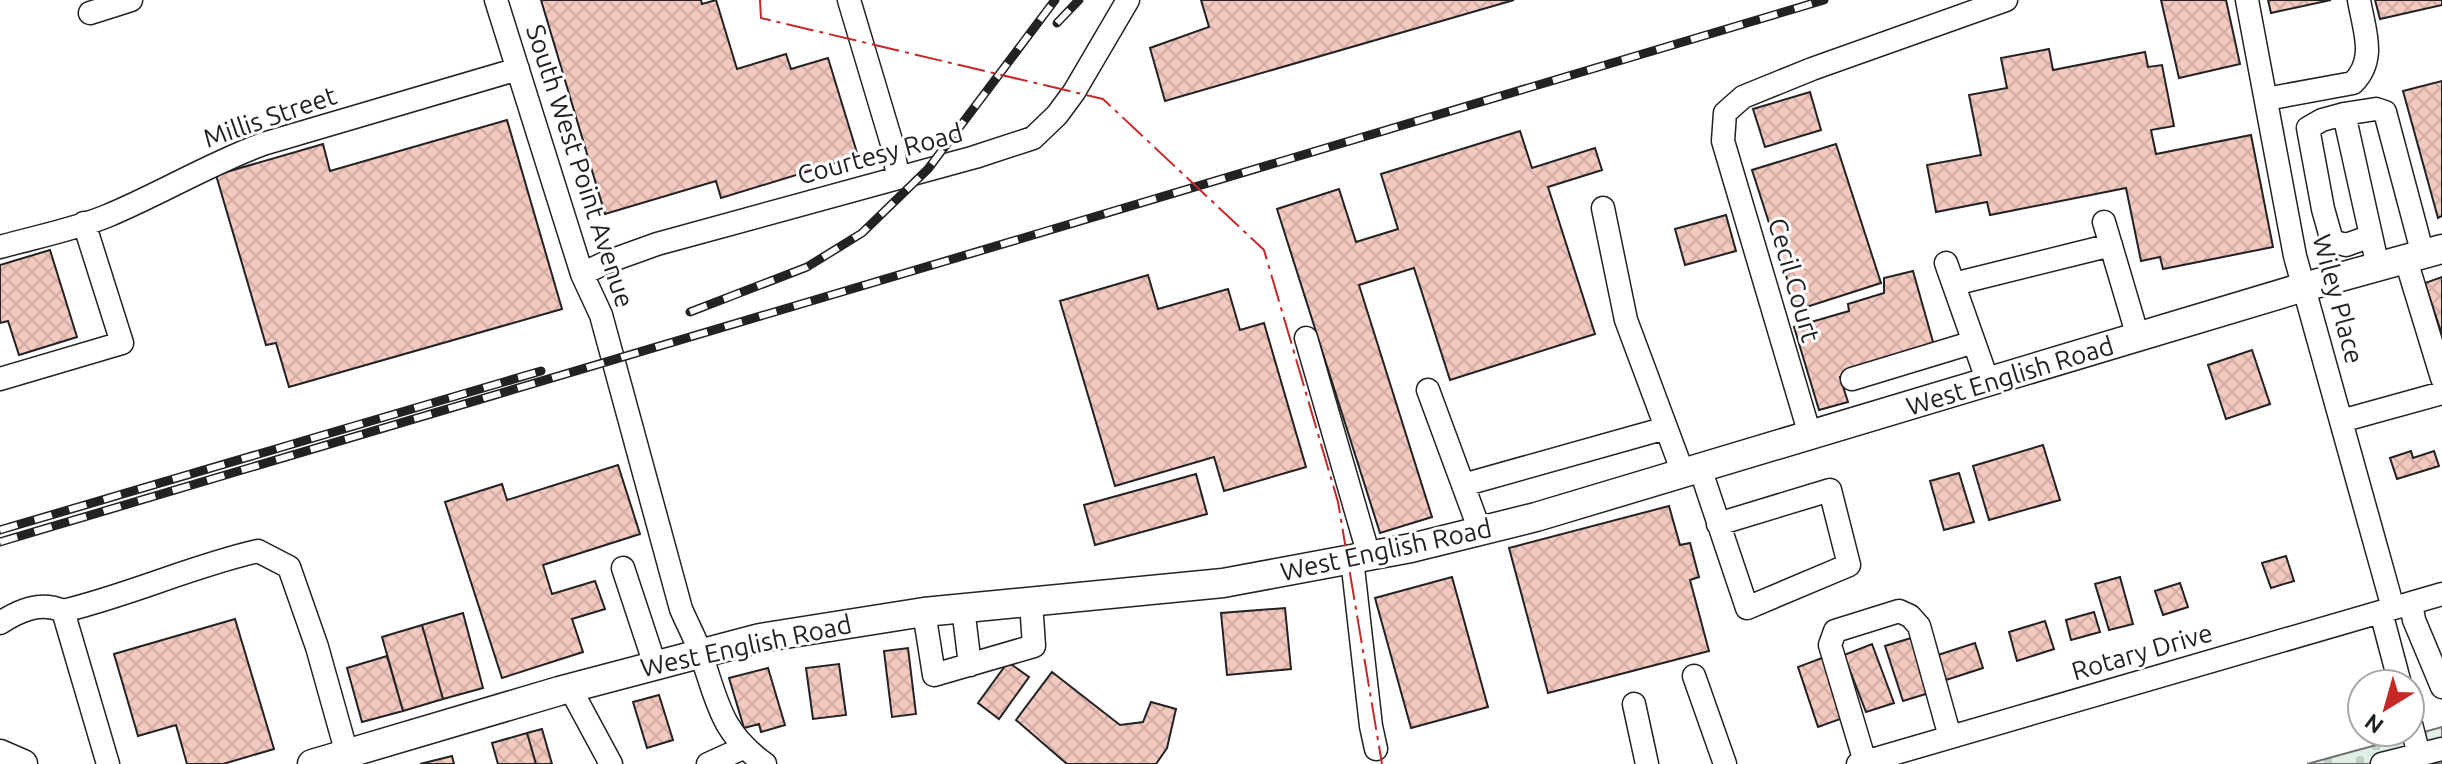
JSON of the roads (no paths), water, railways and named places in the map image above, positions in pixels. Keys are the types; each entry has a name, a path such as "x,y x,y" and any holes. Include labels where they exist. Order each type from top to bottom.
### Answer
{"main road":[{"name":"West English Road","path":"312,764 570,688 760,638 924,612 1223,583 1360,558 1480,531 2304,287 2424,255"},
{"path":"0,754 23,764"}],"street":[{"path":"90,13 131,0"},
{"name":"South West Point Avenue","path":"496,0 582,274 601,315 681,609 701,652 724,721 743,748"},
{"path":"849,0 892,144 898,177"},
{"name":"Courtesy Road","path":"582,274 657,244 975,157 1033,138 1057,115 1074,92 1128,0"},
{"name":"Cecil Court","path":"1810,435 1723,141 1725,113 1743,97 1812,69 2006,0"},
{"name":"Wiley Place","path":"2247,0 2295,256 2395,607"},
{"path":"2266,99 2353,83 2363,73 2368,51 2359,0"},
{"name":"Millis Street","path":"0,247 84,223 153,196 222,159 249,149 518,69"},
{"path":"2371,236 2346,245 2332,241 2308,128 2322,120 2376,109 2385,112 2424,255 2442,378"},
{"path":"2344,114 2378,267"},
{"path":"1603,208 1626,320 1666,428 1718,524 1747,608 1849,565 1830,490 1718,524"},
{"path":"2104,222 2138,337"},
{"path":"0,379 122,343 84,223"},
{"path":"1954,284 2111,245"},
{"path":"1946,263 1988,382"},
{"path":"1306,338 1360,558 1371,726 1376,749"},
{"path":"1852,379 1974,342"},
{"path":"1428,390 1480,531"},
{"path":"2341,421 2442,393"},
{"path":"1463,485 1666,428"},
{"path":"0,623 34,607 49,604 63,611 96,603 219,560 258,551 289,567 317,647 347,754"},
{"path":"623,568 655,665"},
{"name":"Rotary Drive","path":"1861,763 2442,594"},
{"path":"924,612 934,675 1034,646 1031,602"},
{"path":"2395,607 2399,668"},
{"path":"2395,607 2414,620 2442,687"},
{"path":"963,608 970,665"},
{"path":"63,611 108,764"},
{"path":"1861,763 1830,645 1835,631 1899,611 1910,616 1919,626 1950,737"},
{"path":"1694,676 1725,764"},
{"path":"570,688 611,764"},
{"path":"1634,704 1647,764"},
{"path":"708,764 743,748 765,764"},
{"path":"2382,764 2418,760 2442,749"}],"railway":[{"path":"690,312 807,267 862,233 928,169 1055,0"},
{"path":"1057,23 1079,0"},
{"path":"0,542 1824,0"},
{"path":"0,530 541,371"}]}
